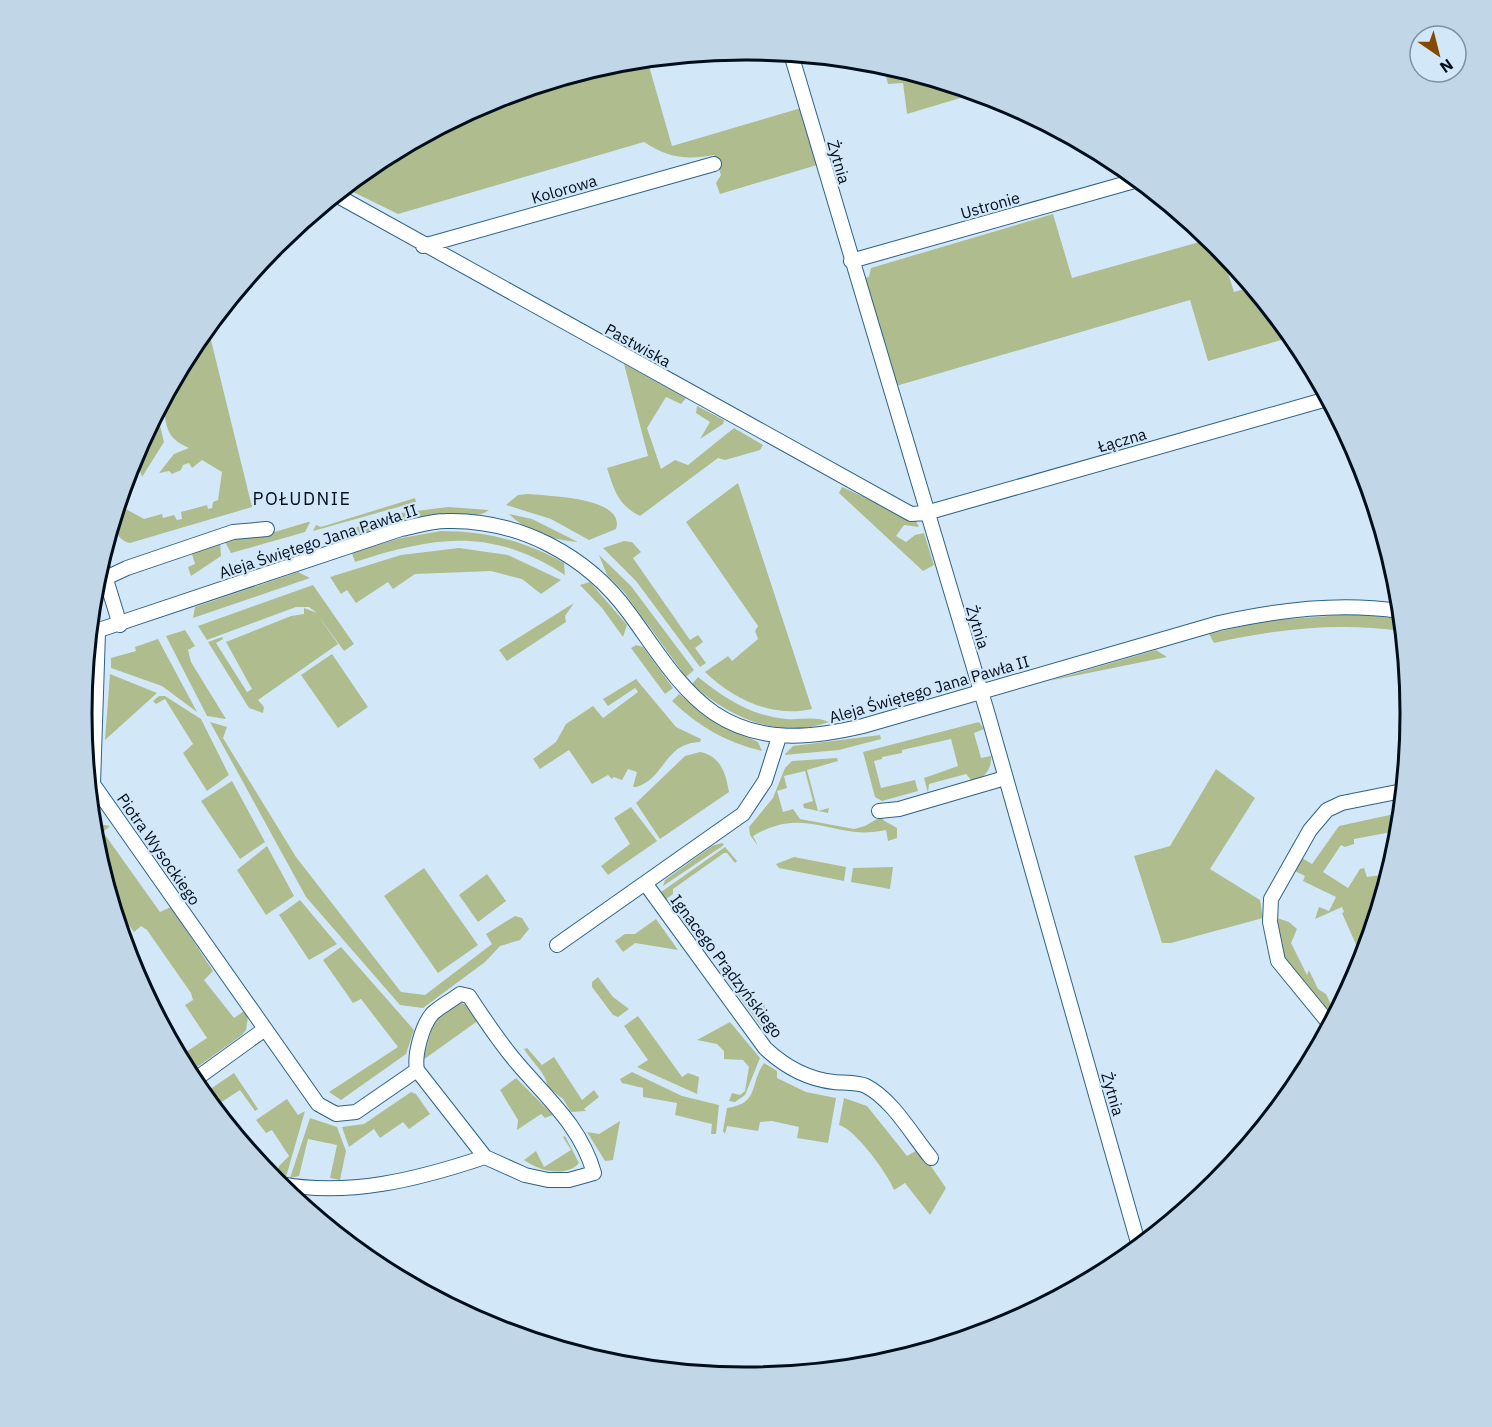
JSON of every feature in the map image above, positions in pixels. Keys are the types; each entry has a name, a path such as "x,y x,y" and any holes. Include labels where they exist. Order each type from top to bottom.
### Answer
{"street":[{"name":"Żytnia","path":"793,61 981,693 1137,1237"},
{"name":"Kolorowa","path":"423,246 714,164"},
{"name":"Ustronie","path":"851,261 1127,183"},
{"name":"Pastwiska","path":"343,199 423,246 911,514 926,513"},
{"name":"Łączna","path":"926,513 1320,401"},
{"name":"Aleja Świętego Jana Pawła II","path":"98,631 401,529 443,521 490,524 535,538 582,564 628,611 683,685 699,701 733,723 779,737 828,735 1219,623 1266,612 1357,606 1391,610"},
{"path":"107,578 127,568 233,532 267,529"},
{"path":"104,590 120,625"},
{"name":"Piotra Wysockiego","path":"92,720 93,699"},
{"path":"557,945 744,814 765,782 779,737"},
{"path":"879,811 898,809 1005,778"},
{"path":"1324,1017 1278,961 1270,922 1271,899 1310,830 1327,810 1341,803 1395,792"},
{"name":"Piotra Wysockiego","path":"98,794 318,1104 336,1114 356,1112 417,1070"},
{"name":"Ignacego Prądzyńskiego","path":"645,883 772,1054 806,1076 826,1081 864,1085 885,1101 931,1158"},
{"path":"460,994 469,996 517,1063 562,1112 590,1160 594,1173 569,1180 548,1179 525,1175 485,1157 417,1070 416,1063 426,1025 433,1014 460,994"},
{"path":"202,1075 265,1029"},
{"path":"295,1186 309,1189 353,1188 429,1176 485,1157"}],"green space":[{"path":"650,68 672,146 801,108 817,165 720,194 716,183 721,175 714,155 678,156 661,151 644,142 398,214 353,192 419,148 457,127 496,110 577,82"},
{"path":"886,76 915,82 962,97 907,114 903,83 888,84"},
{"path":"1053,214 1072,278 1199,242 1228,273 1234,292 1242,290 1282,340 1208,361 1190,300 896,386 864,278 869,277 871,268"},
{"path":"211,339 252,507 130,543 123,541 118,534 125,509 144,519 162,514 163,518 174,515 177,520 182,519 181,512 207,505 208,509 212,508 213,502 218,500 222,472 202,460 192,468 189,463 172,474 169,471 159,473 174,454 189,448 171,436 165,415"},
{"path":"624,364 686,398 681,404 666,397 647,428 661,469 675,460 688,465 734,428 763,445 760,450 725,460 718,458 640,516 633,512 618,496 607,468 648,456"},
{"path":"697,406 724,420 723,424 700,439 710,422 696,413"},
{"path":"160,424 164,442 142,477 140,469"},
{"path":"738,483 812,709 783,711 769,709 728,691 705,672 728,656 732,661 758,639 755,631 758,626 686,522"},
{"path":"842,487 916,521 919,527 904,525 896,536 906,542 915,535 924,533 934,565 923,571 839,493"},
{"path":"518,495 583,500 598,504 609,510 616,518 616,529 589,540 551,519 506,505"},
{"path":"415,498 416,502 313,531 316,525 321,527"},
{"path":"448,507 489,510 476,515 413,519 348,539 345,531 400,513"},
{"path":"509,514 532,519 578,542 541,534 524,526"},
{"path":"310,522 305,532 231,553 224,540 238,536 258,537"},
{"path":"441,531 489,535 520,543 564,563 565,575 512,549 487,543 437,542 411,546 355,562 352,553 401,538"},
{"path":"220,541 221,556 191,576 188,567 195,564 191,551"},
{"path":"624,541 632,542 641,552 633,558 690,640 698,635 703,642 695,648 706,663 700,667 636,581 603,548"},
{"path":"459,548 508,555 561,580 541,594 522,579 491,571 415,574 393,589 388,582 356,603 347,590 341,594 330,577 401,555"},
{"path":"599,555 631,586 694,670 686,677 624,592 607,575"},
{"path":"298,572 310,578 193,618 195,607"},
{"path":"590,582 627,625 623,637 602,608 580,585"},
{"path":"313,585 354,644 344,651 317,614 338,644 258,700 264,707 263,713 249,708 208,642 222,637 223,639 216,643 247,692 252,689 226,642 291,616 304,614 304,608 317,613 309,607 296,607 207,640 198,626"},
{"path":"574,603 565,616 566,622 507,661 499,650"},
{"path":"1355,614 1392,618 1394,630 1354,627 1307,628 1214,643 1209,634 1264,621"},
{"path":"185,630 195,646 188,650 191,662 226,719 207,716 166,636"},
{"path":"158,639 197,712 162,686 111,668 111,658 136,651 135,647"},
{"path":"636,645 643,647 673,688 665,694 631,648"},
{"path":"1156,650 1167,657 1049,681 1063,677"},
{"path":"332,654 368,707 338,728 301,675"},
{"path":"110,674 157,693 105,740"},
{"path":"698,677 729,699 750,710 787,719 814,719 829,722 810,727 792,728 774,727 756,722 722,707 707,696 692,684"},
{"path":"636,679 676,727 701,739 700,742 679,748 653,777 636,787 633,787 637,772 628,769 622,780 614,777 612,779 608,775 592,784 569,750 540,769 533,759 556,742 566,724 593,706 603,718 638,692 635,688 608,706 603,699"},
{"path":"679,694 713,721 758,742 762,751 725,738 703,726 672,701"},
{"path":"159,696 165,696 201,719 229,775 207,791 183,753 193,744 165,699 156,704 153,701"},
{"path":"210,722 227,727 223,738 296,857 401,992 425,995 492,944 486,934 515,916 522,918 529,929 520,940 500,946 485,962 423,1008 400,1005 306,897"},
{"path":"979,722 984,729 974,733 981,758 991,756 989,769 981,778 972,781 966,774 929,784 928,793 924,778 958,766 951,739 902,750 902,753 874,761 881,788 915,780 918,791 882,801 875,797 863,752"},
{"path":"880,735 881,739 839,750 784,755 793,746"},
{"path":"700,752 713,757 718,762 724,772 729,792 660,839 636,803 685,756"},
{"path":"837,758 838,761 807,770 818,811 804,808 803,804 813,801 805,771 784,776 787,788 777,791 783,812 793,809 800,819 854,829 865,826 882,816 883,820 897,828 897,838 888,841 886,830 851,832 805,823 790,823 772,827 753,836 758,846 750,835 749,827 773,798 785,768 792,761"},
{"path":"1216,769 1255,798 1210,869 1260,900 1263,918 1171,943 1162,943 1134,856 1170,846"},
{"path":"232,781 265,842 240,859 201,801"},
{"path":"631,807 657,841 608,875 601,866 630,844 614,818"},
{"path":"829,808 828,813 818,811"},
{"path":"1391,815 1388,833 1354,839 1354,844 1345,847 1341,845 1323,872 1348,888 1360,869 1364,868 1367,877 1379,875 1357,946 1342,913 1344,912 1342,907 1315,919 1319,907 1329,911 1336,897 1303,881 1305,876 1295,871 1302,858 1312,864 1339,826"},
{"path":"102,825 110,826 103,832"},
{"path":"104,833 160,912 171,907 213,971 204,980 234,1018 244,1011 248,1017 246,1030 242,1035 197,1067 187,1051 207,1038 185,1005 193,1000 191,993 147,930 141,926 134,932 126,922"},
{"path":"722,843 724,845 663,886 665,880 712,846"},
{"path":"267,846 294,896 266,915 237,870"},
{"path":"725,847 737,861 735,863 727,853 724,853 673,889 673,894 665,900 661,892"},
{"path":"794,857 846,867 844,881 779,868 776,864"},
{"path":"893,867 890,889 851,882 853,868"},
{"path":"424,868 478,945 438,973 384,896"},
{"path":"487,874 506,901 478,922 459,895"},
{"path":"300,900 337,944 309,960 279,915"},
{"path":"1277,918 1289,922 1297,929 1291,943 1307,975 1309,970 1318,989 1326,994 1331,1005 1329,1009 1327,1009 1282,954"},
{"path":"656,919 678,950 635,943 623,952 615,941 625,934 635,934"},
{"path":"341,947 414,1030 406,1054 341,1100 329,1092 398,1047 361,999 353,1003 323,960"},
{"path":"725,965 756,1007 764,1003 768,1028 764,1030 719,969"},
{"path":"598,977 613,997 629,1009 618,1017 613,1015 592,987 592,982"},
{"path":"457,1002 468,1005 479,1020 423,1060 434,1020"},
{"path":"638,1016 682,1077 688,1073 699,1077 697,1094 637,1067 648,1060 624,1026"},
{"path":"730,1022 760,1058 745,1095 735,1102 729,1101 732,1093 740,1095 745,1091 749,1067 743,1060 724,1059 724,1051 717,1044 697,1040"},
{"path":"527,1048 542,1065 554,1057 582,1100 594,1090 599,1097 584,1109 586,1111 571,1112 563,1099 548,1087 541,1072 524,1049"},
{"path":"764,1063 777,1071 777,1078 806,1092 836,1098 828,1143 797,1138 799,1127 772,1121 760,1122 758,1131 727,1126 725,1134 723,1131 727,1108 745,1102 752,1092"},
{"path":"632,1072 682,1096 719,1105 716,1134 711,1134 712,1124 675,1115 677,1103 643,1097 643,1088 622,1083 620,1079"},
{"path":"234,1073 258,1109 255,1111 240,1090 221,1102 211,1088"},
{"path":"516,1078 553,1115 545,1118 541,1114 517,1130 518,1120 500,1090"},
{"path":"411,1092 416,1094 430,1114 409,1129 403,1122 380,1138 374,1129 349,1147 342,1127 364,1124"},
{"path":"844,1098 867,1106 907,1156 919,1149 946,1188 930,1215 905,1183 894,1190 870,1153 854,1135 839,1125"},
{"path":"287,1099 298,1115 305,1111 286,1177 278,1169 289,1156 272,1130 266,1133 256,1120"},
{"path":"310,1118 337,1127 346,1151 340,1180 330,1178 337,1145 308,1139 299,1176 290,1178"},
{"path":"620,1121 613,1160 605,1161 587,1132 599,1134"},
{"path":"565,1136 579,1163 574,1168 560,1172 545,1170 524,1160 536,1151 544,1167 571,1150 563,1137"}],"district":[{"name":"POŁUDNIE","path":"302,499"}]}
